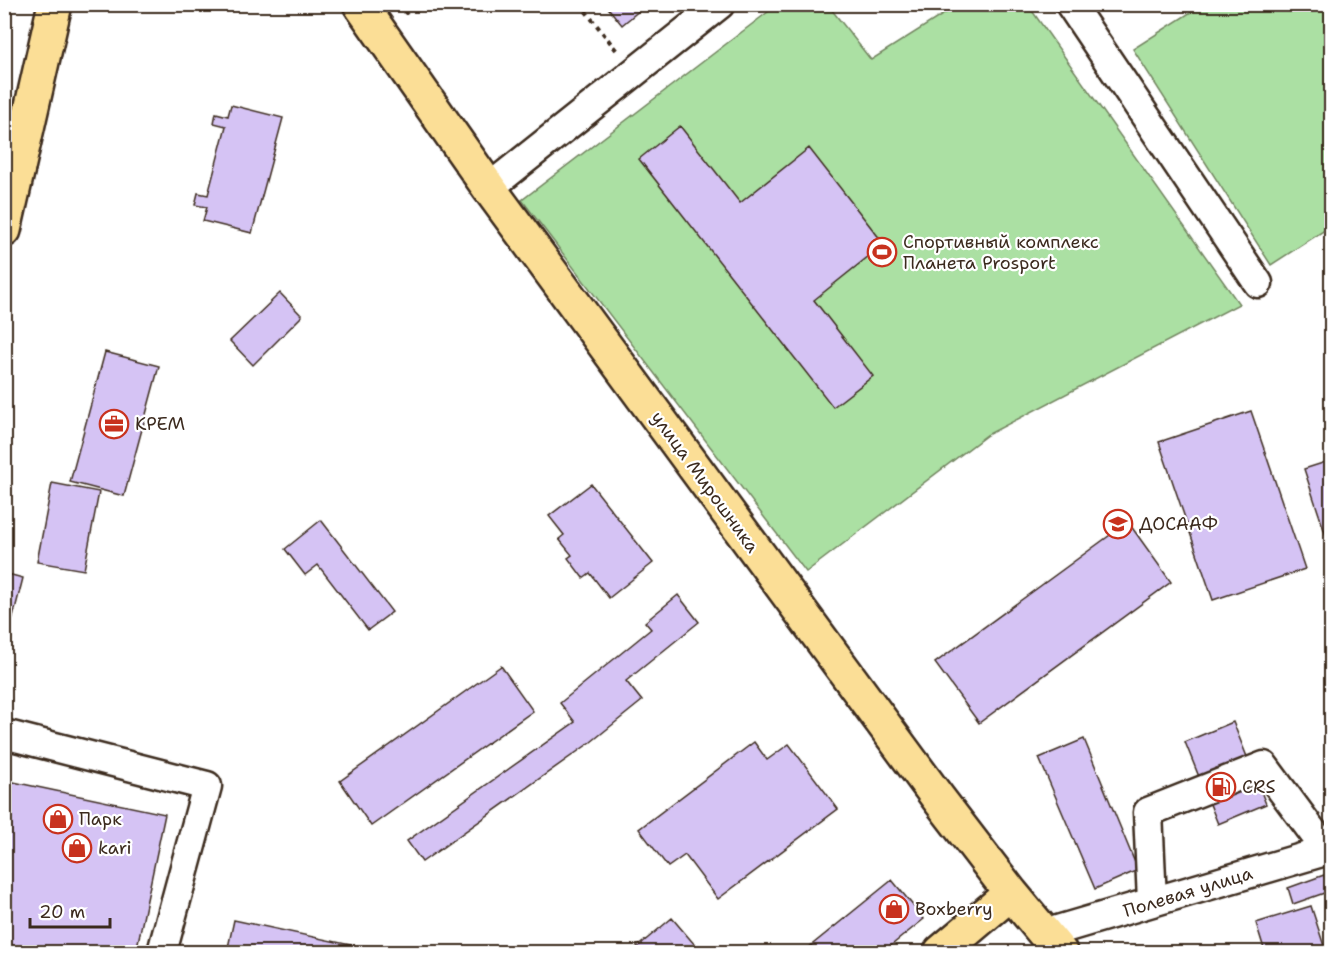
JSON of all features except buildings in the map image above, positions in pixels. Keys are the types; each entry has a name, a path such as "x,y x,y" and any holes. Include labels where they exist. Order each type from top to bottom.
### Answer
{"main road":[{"path":"4,230 54,4"},
{"name":"улица Мирошника","path":"360,4 489,188 931,788 1052,943"},
{"path":"941,952 1011,893"}],"street":[{"path":"489,188 720,4"},
{"path":"1070,4 1258,283"},
{"path":"4,735 207,786 162,952"},
{"path":"1152,901 1148,812 1264,766 1329,850"},
{"name":"Полевая улица","path":"1052,943 1114,914 1152,901 1329,850"}],"path":[{"path":"4,17 8,4"},
{"path":"399,4 406,13 417,4"},
{"path":"580,4 635,72"}],"green space":[{"name":"Спортивный комплекс Планета Prosport","path":"777,5 828,5 871,60 958,5 1028,5 1239,304 987,435 806,572 522,200"},
{"path":"1202,5 1331,5 1331,226 1271,265 1133,49"}],"place":[{"name":"Спортивный комплекс Планета Prosport","path":"882,252"},
{"name":"КРЕМ","path":"114,424"},
{"name":"ДОСААФ","path":"1118,524"},
{"name":"CRS","path":"1221,787"},
{"name":"Парк","path":"58,819"},
{"name":"kari","path":"77,848"},
{"name":"Boxberry","path":"894,909"}]}
